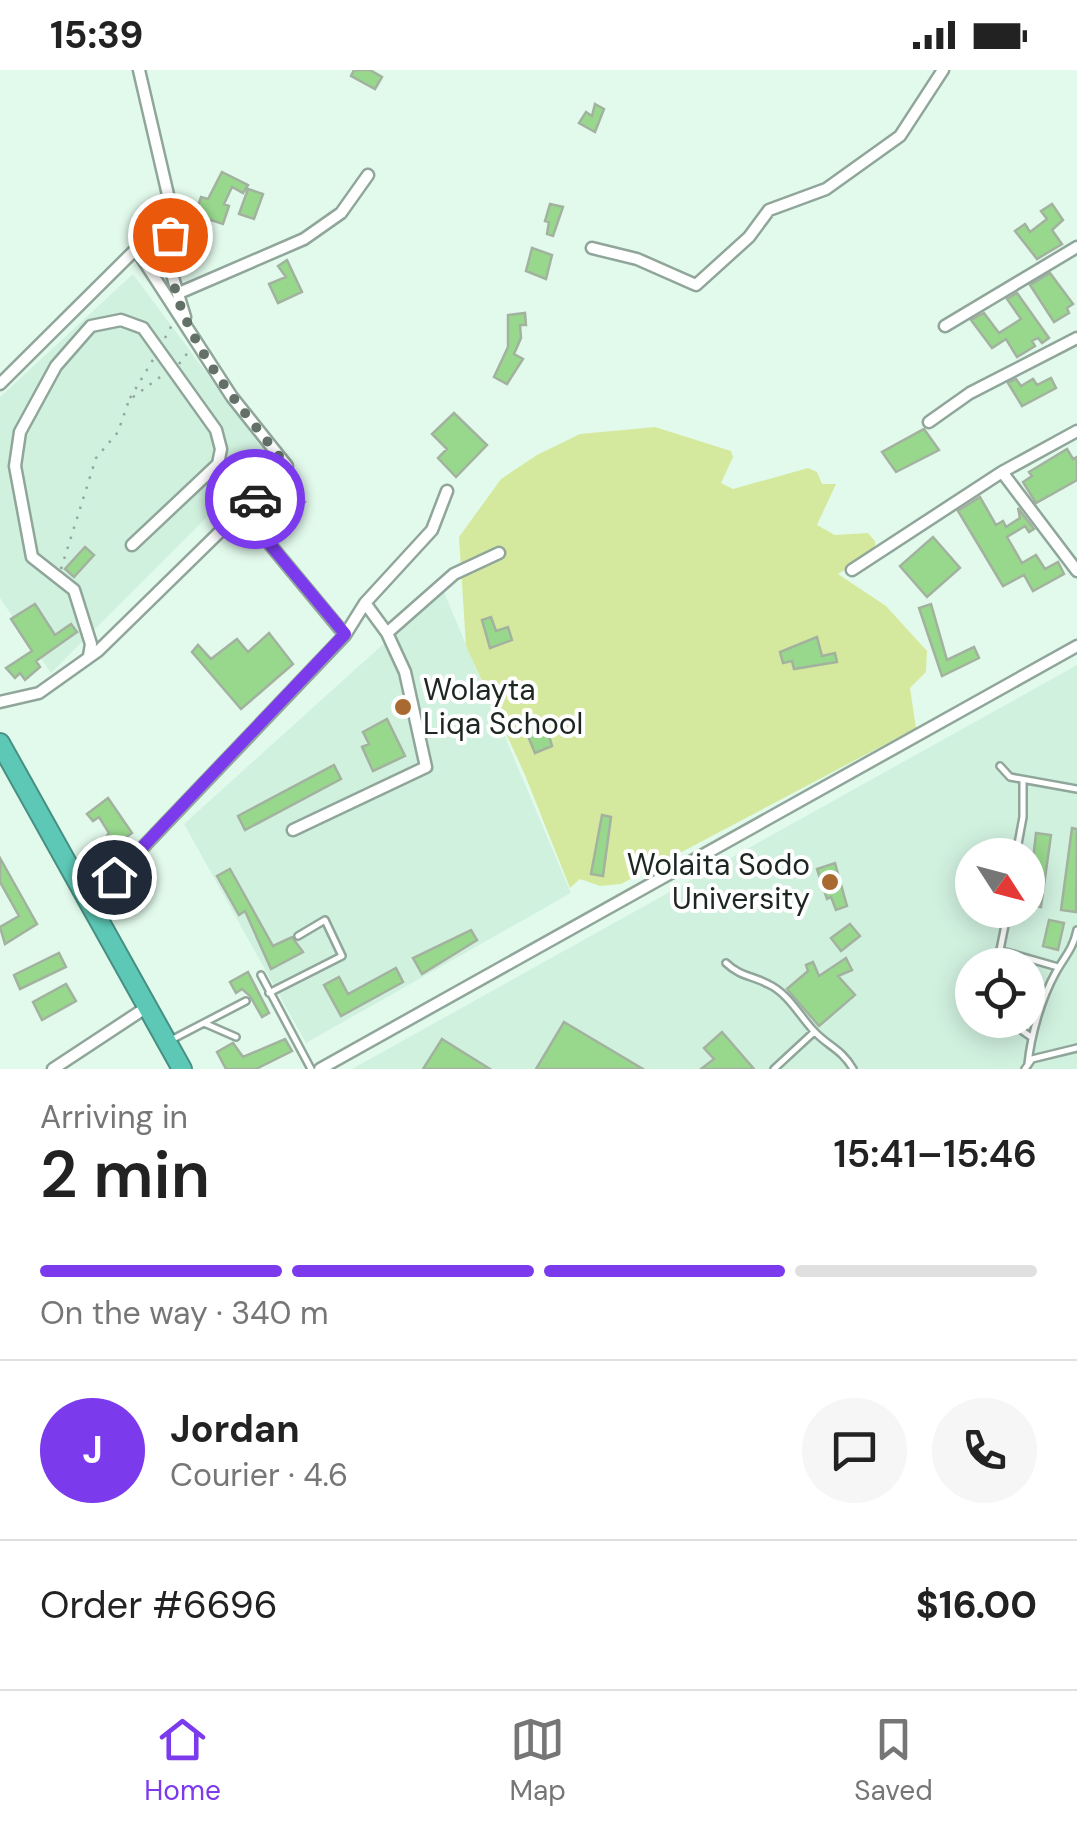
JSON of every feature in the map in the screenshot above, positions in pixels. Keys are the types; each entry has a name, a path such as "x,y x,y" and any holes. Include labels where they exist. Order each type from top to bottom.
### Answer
{"highway":[{"path":"0,743 182,1069"}],"street":[{"path":"138,70 172,212 168,258 187,328"},
{"path":"592,248 637,259 696,285 750,237 769,210 826,189 900,136 943,70"},
{"path":"179,293 304,239 341,213 368,175"},
{"path":"945,326 1077,247"},
{"path":"0,384 136,250 232,397 287,466 89,656 39,693 0,702"},
{"path":"89,656 91,644 74,590 32,557 15,466 20,432 56,366 91,326 121,320 143,328 174,367 216,430 222,450 218,464 132,544"},
{"path":"930,422 970,392 1077,338"},
{"path":"852,570 1002,472 1076,433"},
{"path":"1002,472 1077,572"},
{"path":"89,904 345,634 365,603 432,530 447,492"},
{"path":"243,512 345,634"},
{"path":"387,633 454,574 499,553"},
{"path":"294,830 426,767 404,672 387,633 365,603"},
{"path":"320,1069 1077,646"},
{"path":"53,1069 147,1007"}],"lane":[{"path":"1000,766 1010,777 1023,781 1077,789"},
{"path":"1020,838 1024,817 1023,781"},
{"path":"269,993 342,956 325,920 298,936"},
{"path":"1045,1000 1058,966 1070,956 1077,930"},
{"path":"726,962 741,977 769,984 794,1005 814,1032 843,1050 852,1069"},
{"path":"1045,963 1058,966"},
{"path":"261,975 311,1069"},
{"path":"168,1042 246,1001"},
{"path":"204,1023 236,1037"},
{"path":"774,1069 814,1032"},
{"path":"1031,1038 1027,1067 1077,1048"}],"path":[{"path":"58,578 96,458 118,432 129,400 174,367 196,341"}],"shaded area":[{"path":"133,274 268,456 51,673 0,598 0,397"},
{"name":"Wolayta Liqa School","path":"443,590 571,893 306,1043 184,824"},
{"name":"Wolaita Sodo University","path":"1077,665 1077,1069 352,1069"}],"green space":[{"path":"655,427 731,451 733,457 721,483 733,489 808,468 817,472 822,484 836,484 817,525 835,535 868,533 875,541 875,551 838,574 886,606 927,651 926,672 910,688 916,728 621,884 600,886 580,879 570,888 525,775 466,646 459,537 501,479 537,455 580,434"}],"building":[{"path":"354,70 370,70 382,77 375,89 351,76"},
{"path":"595,104 604,109 595,132 579,123 586,112 592,116"},
{"path":"222,172 248,185 243,193 232,187 224,204 229,206 223,224 195,215 201,197 208,199"},
{"path":"248,189 263,194 254,219 239,214"},
{"path":"550,204 563,207 553,236 547,234 549,222 545,221"},
{"path":"1052,204 1063,220 1052,230 1062,244 1037,259 1015,231 1025,224 1030,232 1047,219 1041,211"},
{"path":"532,248 552,255 546,279 526,271"},
{"path":"287,260 302,292 278,303 269,284 286,277 278,266"},
{"path":"1050,273 1073,304 1067,308 1069,313 1054,322 1030,285"},
{"path":"1017,293 1049,338 1042,343 1038,338 1032,341 1035,346 1017,357 1006,339 992,348 971,320 984,313 999,333 1021,319 1007,299"},
{"path":"525,313 526,325 520,325 521,338 514,354 523,359 507,384 494,377 508,347 508,315"},
{"path":"1051,378 1056,388 1022,406 1008,383 1016,379 1021,386 1033,379 1037,385"},
{"path":"454,413 487,445 456,477 438,458 447,449 432,434"},
{"path":"924,429 939,450 896,472 882,452"},
{"path":"1067,449 1073,459 1077,457 1077,480 1036,503 1023,482 1032,476 1029,472"},
{"path":"289,484 305,502 275,530 258,511"},
{"path":"980,497 996,525 1003,521 1006,527 1020,518 1018,508 1034,529 1029,532 1025,526 1007,537 1022,563 1036,555 1045,569 1058,562 1064,574 1033,591 1024,575 1003,586 958,511"},
{"path":"933,537 960,568 927,597 900,566"},
{"path":"85,547 94,555 74,577 65,569"},
{"path":"35,604 55,635 71,624 77,632 36,661 40,667 25,680 20,673 15,678 6,668 32,651 11,619"},
{"path":"931,604 947,660 974,647 979,658 942,676 919,608"},
{"path":"491,617 496,631 508,627 512,640 490,648 482,620"},
{"path":"269,633 293,664 241,709 192,652 198,645 211,659 237,639 248,652"},
{"path":"817,637 822,656 835,653 837,662 794,669 792,661 783,663 780,652"},
{"path":"387,719 405,756 373,771 362,747 369,744 363,732"},
{"path":"546,725 552,746 535,753 525,729"},
{"path":"334,765 341,779 245,830 238,816"},
{"path":"108,798 132,833 108,851 102,842 109,833 99,817 93,821 87,814"},
{"path":"602,815 611,817 603,876 591,874"},
{"path":"1072,828 1077,829 1076,912 1061,910"},
{"path":"1036,833 1051,835 1045,878 1045,838 1035,838"},
{"path":"0,858 37,924 5,944 0,927 19,916 0,882"},
{"path":"835,863 847,906 836,910 831,897 827,899 817,869"},
{"path":"230,869 273,946 292,937 303,952 271,969 245,911 239,915 217,876"},
{"path":"1049,920 1064,923 1058,950 1043,946"},
{"path":"850,924 860,936 841,951 831,938"},
{"path":"471,930 477,940 422,974 413,958"},
{"path":"59,953 66,967 20,989 14,975"},
{"path":"846,958 852,970 838,976 855,995 819,1026 787,989 808,971 806,965 813,962 819,976"},
{"path":"396,968 403,982 341,1016 324,985 339,977 348,994"},
{"path":"248,972 269,1013 262,1017 250,996 242,989 236,993 230,982"},
{"path":"66,984 76,1001 42,1020 33,1002"},
{"path":"564,1022 643,1069 536,1069"},
{"path":"722,1032 754,1069 701,1069 714,1059 704,1048"},
{"path":"285,1039 292,1051 256,1069 226,1069 217,1052 233,1043 243,1057"},
{"path":"442,1039 490,1069 423,1069"}],"way so far":[{"path":"170,235 168,258 187,328 232,397 287,466 255,499"}],"place":[{"name":"Wolayta Liqa School","path":"403,707"},
{"name":"Wolaita Sodo University","path":"830,882"}],"route":[{"path":"114,877 345,634 243,512 255,499"}]}
